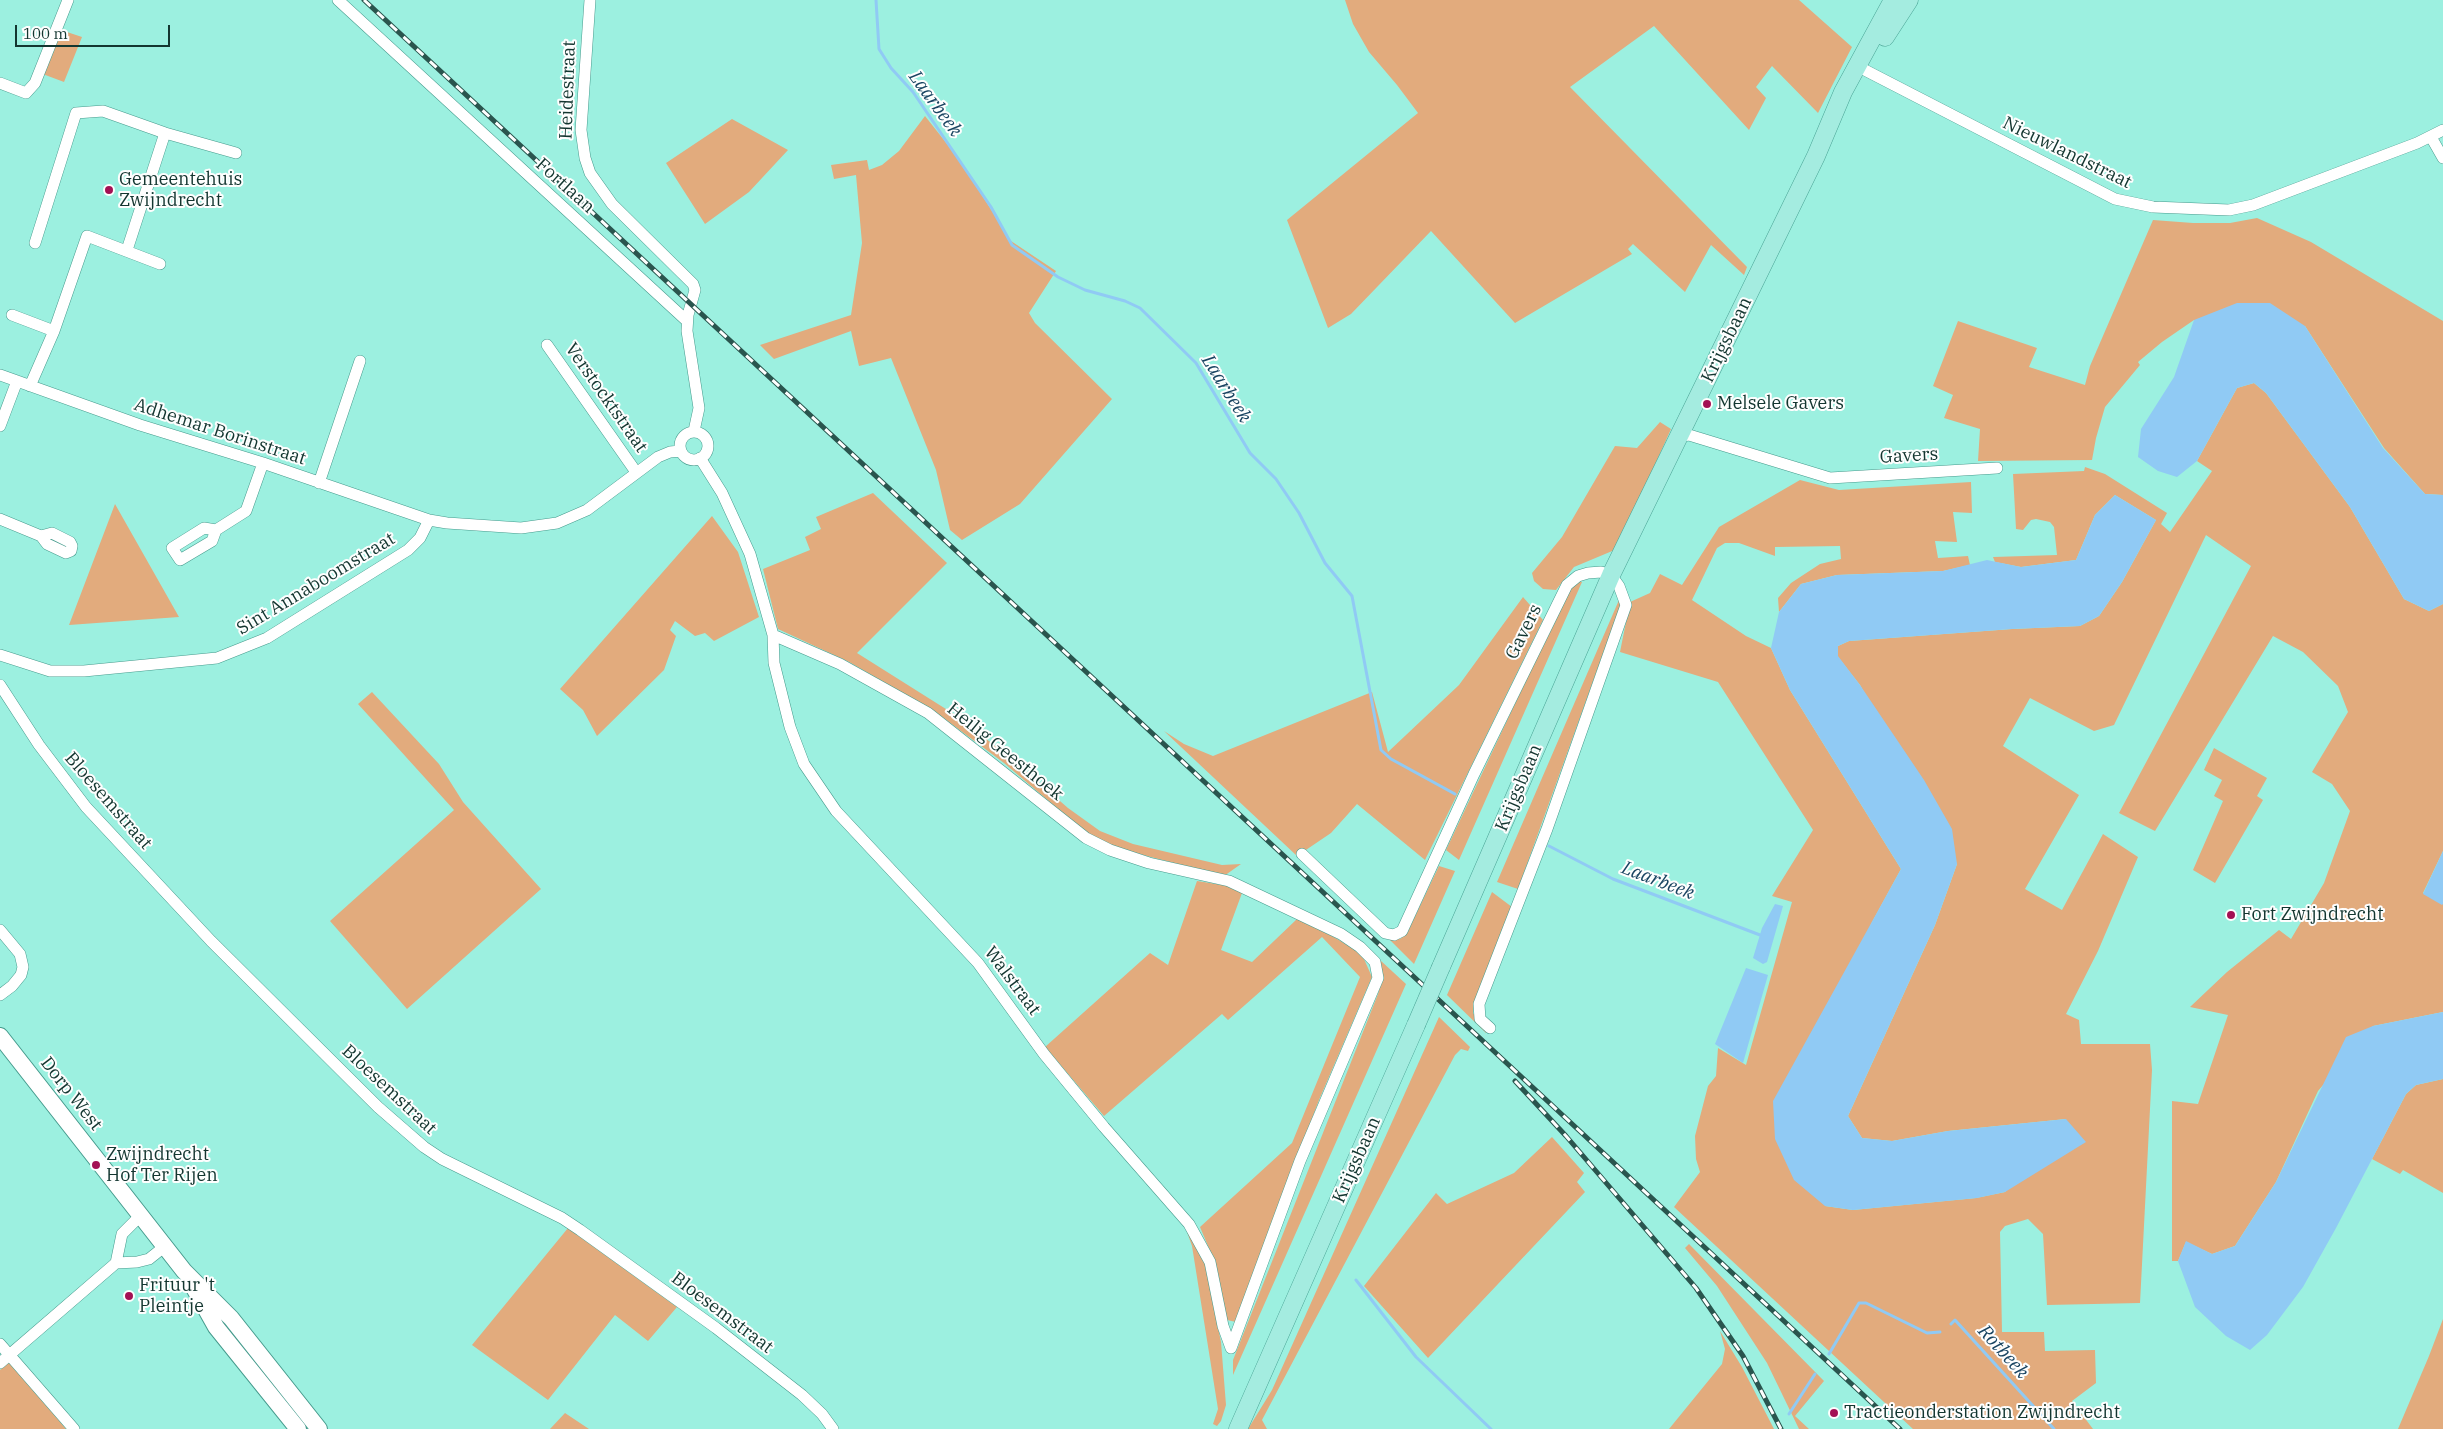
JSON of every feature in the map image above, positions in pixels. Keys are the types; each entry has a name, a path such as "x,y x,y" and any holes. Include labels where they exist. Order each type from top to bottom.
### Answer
{"main road":[{"name":"Krijgsbaan","path":"1238,1429 1416,1026 1611,575 1816,156 1837,123 1893,0"},
{"name":"Krijgsbaan","path":"1861,69 1909,0"},
{"name":"Dorp West","path":"0,1036 184,1271 216,1328 300,1423 319,1429"}],"street":[{"path":"0,83 26,93 35,83 68,0"},
{"name":"Fortlaan","path":"338,0 687,322"},
{"name":"Heidestraat","path":"590,0 581,130 585,158 590,173 612,204 693,284 695,290 687,322"},
{"name":"Nieuwlandstraat","path":"1861,69 2115,199 2153,207 2229,210 2253,206 2431,137 2443,130"},
{"path":"35,243 76,113 103,111 164,133 236,154"},
{"path":"127,250 164,133"},
{"path":"2431,137 2443,158"},
{"path":"30,386 54,331 87,236 160,264"},
{"path":"12,315 54,331"},
{"path":"687,322 699,408 694,431"},
{"name":"Verstocktstraat","path":"547,345 636,472"},
{"path":"319,483 360,361"},
{"name":"Adhemar Borinstraat","path":"0,376 140,425 263,463 429,520"},
{"path":"0,426 17,381"},
{"path":"429,520 521,528 541,527 557,523 587,510 658,457 670,452 680,451 690,460 700,458 708,448 707,440 702,434 694,431 688,432 681,439 680,451"},
{"name":"Gavers","path":"1680,437 1689,435 1830,478 1997,468"},
{"path":"700,458 722,493 739,527 750,554 773,634"},
{"path":"216,530 246,511 263,463"},
{"path":"0,519 41,536"},
{"name":"Sint Annaboomstraat","path":"0,656 50,671 84,671 218,658 267,638 408,550 420,538 429,520"},
{"name":"Gavers","path":"1302,854 1385,933 1394,935 1402,931 1474,774 1567,585 1578,576 1588,573 1601,572 1611,575"},
{"path":"1490,1028 1480,1019 1479,1004 1547,829 1626,605 1620,586 1611,575"},
{"name":"Heilig Geesthoek","path":"773,634 840,664 928,713 1086,838 1110,850 1148,863 1228,881 1341,934 1375,962 1378,978 1300,1160 1231,1348"},
{"name":"Walstraat","path":"773,634 774,663 790,728 804,764 819,790 836,811 978,963 1044,1054 1104,1127 1189,1224 1210,1262 1223,1326 1231,1348"},
{"name":"Bloesemstraat","path":"0,685 39,745 86,807 210,940 378,1107 424,1147 442,1159 562,1218 580,1230 724,1334 802,1396 822,1414 833,1429"},
{"path":"0,930 20,954 23,967 21,975 12,986 0,995"},
{"path":"116,1263 122,1234 140,1216"},
{"path":"0,1363 116,1263 145,1260 164,1247"},
{"path":"0,1344 74,1429"}],"shaded area":[{"path":"1345,0 1799,0 1852,47 1818,113 1772,66 1756,87 1766,98 1749,130 1654,26 1570,87 1747,267 1744,275 1711,245 1685,292 1633,244 1628,249 1632,254 1515,323 1431,231 1351,314 1328,328 1287,220 1418,113 1369,52 1353,24"},
{"path":"58,29 82,37 64,82 40,73"},
{"path":"925,116 959,159 1011,241 1056,271 1029,313 1035,323 1112,399 1020,504 962,540 950,530 936,470 891,358 859,366 851,331 774,359 760,345 851,315 862,243 856,175 834,179 831,165 867,160 869,170 882,165 899,151"},
{"path":"732,119 788,150 749,192 705,224 666,163"},
{"path":"2257,218 2311,242 2443,321 2443,495 2425,494 2384,448 2305,326 2194,320 2162,342 2138,362 2140,365 2105,407 2092,460 1978,461 1980,429 1944,418 1953,395 1933,386 1958,321 2037,348 2029,367 2085,385 2090,366 2153,220 2230,223"},
{"path":"2254,383 2266,393 2350,507 2404,599 2429,611 2443,604 2443,851 2423,893 2443,904 2443,1012 2373,1026 2318,1091 2276,1182 2235,1246 2212,1254 2186,1242 2178,1261 2172,1261 2172,1101 2198,1104 2228,1015 2190,1007 2227,972 2279,930 2291,939 2324,883 2350,811 2332,784 2312,772 2348,712 2338,686 2303,652 2273,636 2155,831 2119,813 2251,566 2206,535 2114,725 2094,731 2030,698 2003,746 2079,795 2025,889 2062,910 2103,834 2138,857 2098,951 2066,1014 2079,1020 2081,1044 2150,1044 2152,1070 2140,1303 2047,1305 2043,1234 2028,1219 2005,1226 2000,1232 2002,1332 2044,1332 2045,1351 2095,1350 2096,1383 2072,1401 2093,1429 1913,1429 1674,1207 1700,1172 1696,1159 1695,1136 1708,1086 1716,1076 1718,1048 1746,1065 1792,902 1772,896 1813,830 1718,682 1620,652 1630,602 1650,593 1660,574 1682,585 1719,527 1800,480 1839,490 1971,482 1972,513 1953,512 1957,542 1935,541 1938,558 1968,556 1970,565 1943,571 1837,575 1801,584 1779,612 1778,598 1791,583 1820,564 1841,559 1840,546 1775,547 1775,556 1739,543 1725,543 1717,548 1692,600 1746,636 1771,648 1790,690 1901,869 1871,924 1825,1206 1853,1210 1976,1198 2005,1192 2066,1119 1948,1131 1892,1141 1862,1138 1848,1116 1935,925 1957,864 1860,685 1837,656 1838,646 1849,641 2080,626 2099,616 2122,582 2156,520 2115,495 2095,515 2076,560 2021,567 1995,562 1993,557 2057,555 2054,527 2050,522 2036,519 2031,520 2023,530 2016,529 2013,474 2084,471 2085,467 2105,474 2167,513 2161,524 2170,532 2212,471 2197,461 2237,388"},
{"path":"1660,422 1671,429 1617,549 1574,567 1556,590 1543,589 1534,581 1532,573 1562,537 1615,446 1637,448"},
{"path":"873,493 947,563 857,653 957,716 1008,756 1068,808 1100,831 1133,844 1222,865 1241,864 1224,876 1120,849 1085,832 1004,763 934,711 849,662 778,629 763,569 810,550 805,537 821,529 816,517"},
{"path":"115,504 179,617 69,625"},
{"path":"712,516 738,552 759,617 714,641 705,633 695,636 675,621 670,630 676,636 664,670 597,736 583,710 560,689"},
{"path":"1579,581 1582,582 1459,860 1446,850 1561,606 1570,589"},
{"path":"1523,597 1543,620 1425,860 1357,804 1331,833 1297,856 1164,731 1184,744 1213,756 1372,692 1388,752 1459,685"},
{"path":"1619,600 1621,604 1518,889 1497,882"},
{"path":"372,692 439,764 463,802 541,889 407,1009 330,921 454,810 358,704"},
{"path":"2214,748 2267,778 2257,796 2263,800 2215,883 2193,870 2223,801 2214,796 2222,780 2204,770"},
{"path":"1439,866 1455,871 1414,964 1389,939 1400,939 1407,933"},
{"path":"1197,881 1229,886 1242,893 1221,950 1252,962 1297,919 1327,933 1354,949 1364,959 1372,977 1319,1100 1236,1322 1227,1320 1213,1258 1200,1227 1292,1143 1360,977 1322,937 1228,1020 1222,1014 1104,1116 1045,1047 1150,953 1168,965"},
{"path":"1492,892 1512,907 1474,1003 1473,1013 1478,1020 1489,1028 1486,1033 1447,995"},
{"path":"1380,960 1406,984 1233,1375 1233,1360 1378,994 1382,979"},
{"path":"1439,1017 1470,1047 1468,1051 1461,1049 1455,1055 1262,1420 1267,1429 1248,1429 1272,1390"},
{"path":"2443,1079 2443,1193 2403,1170 2400,1174 2372,1159 2406,1094 2416,1085"},
{"path":"1552,1137 1584,1173 1577,1182 1585,1192 1428,1358 1364,1286 1436,1193 1447,1204 1514,1173"},
{"path":"568,1228 677,1307 648,1341 615,1315 548,1400 472,1345"},
{"path":"1187,1232 1192,1235 1204,1258 1221,1342 1226,1405 1221,1421 1217,1426 1213,1424 1218,1409 1192,1246"},
{"path":"1689,1244 1824,1381 1795,1416 1809,1429 1799,1429 1767,1363 1717,1286 1685,1248"},
{"path":"2443,1319 2443,1429 2398,1429 2429,1356"},
{"path":"1720,1331 1742,1367 1774,1429 1669,1429 1722,1364 1725,1349"},
{"path":"10,1361 66,1429 0,1429 0,1370"},
{"path":"565,1413 589,1429 550,1429"}],"water":[{"path":"2237,303 2270,303 2305,326 2383,448 2425,494 2443,495 2443,604 2429,611 2404,599 2350,507 2266,393 2254,383 2237,388 2197,461 2177,477 2158,471 2138,457 2141,429 2174,377 2194,320"},
{"path":"2115,495 2156,520 2122,582 2099,616 2080,626 1849,641 1838,646 1838,656 1860,685 1924,780 1952,829 1957,864 1935,925 1848,1116 1862,1138 1892,1141 1948,1131 2066,1119 2086,1142 2005,1192 1977,1198 1853,1210 1825,1206 1794,1180 1775,1139 1773,1101 1901,869 1790,690 1771,648 1779,612 1801,584 1837,575 1943,571 1987,560 2021,567 2076,560 2095,515"},
{"path":"2443,851 2443,904 2442,905 2423,894"},
{"path":"1775,904 1783,906 1767,962 1763,964 1753,958 1762,928"},
{"path":"1746,968 1768,975 1743,1063 1715,1044"},
{"path":"2443,1012 2443,1079 2416,1085 2406,1094 2303,1287 2267,1335 2250,1350 2226,1336 2195,1307 2178,1261 2186,1241 2212,1254 2235,1246 2276,1182 2346,1037 2373,1026"}],"waterway":[{"name":"Laarbeek","path":"876,0 879,49 891,68 913,92 991,207 1012,245 1058,277 1085,290 1125,301 1140,308 1196,363 1250,453 1276,479 1299,513 1325,563 1352,596 1381,750 1391,759 1455,794"},
{"name":"Laarbeek","path":"1549,846 1613,879 1760,935"},
{"path":"1356,1280 1416,1357 1491,1429"},
{"name":"Rotbeek","path":"1829,1354 1859,1303 1866,1303 1927,1333 1940,1332"},
{"name":"Rotbeek","path":"1951,1324 1955,1320 2054,1429"},
{"name":"Rotbeek","path":"1789,1414 1815,1374"}],"railway":[{"path":"364,0 1900,1429"},
{"path":"1515,1081 1566,1136 1696,1288 1743,1356 1781,1429"}],"place":[{"name":"Gemeentehuis Zwijndrecht","path":"109,190"},
{"name":"Melsele Gavers","path":"1707,404"},
{"name":"Fort Zwijndrecht","path":"2231,915"},
{"name":"Zwijndrecht Hof Ter Rijen","path":"96,1165"},
{"name":"Frituur 't Pleintje","path":"129,1296"},
{"name":"Tractieonderstation Zwijndrecht","path":"1834,1413"}]}
